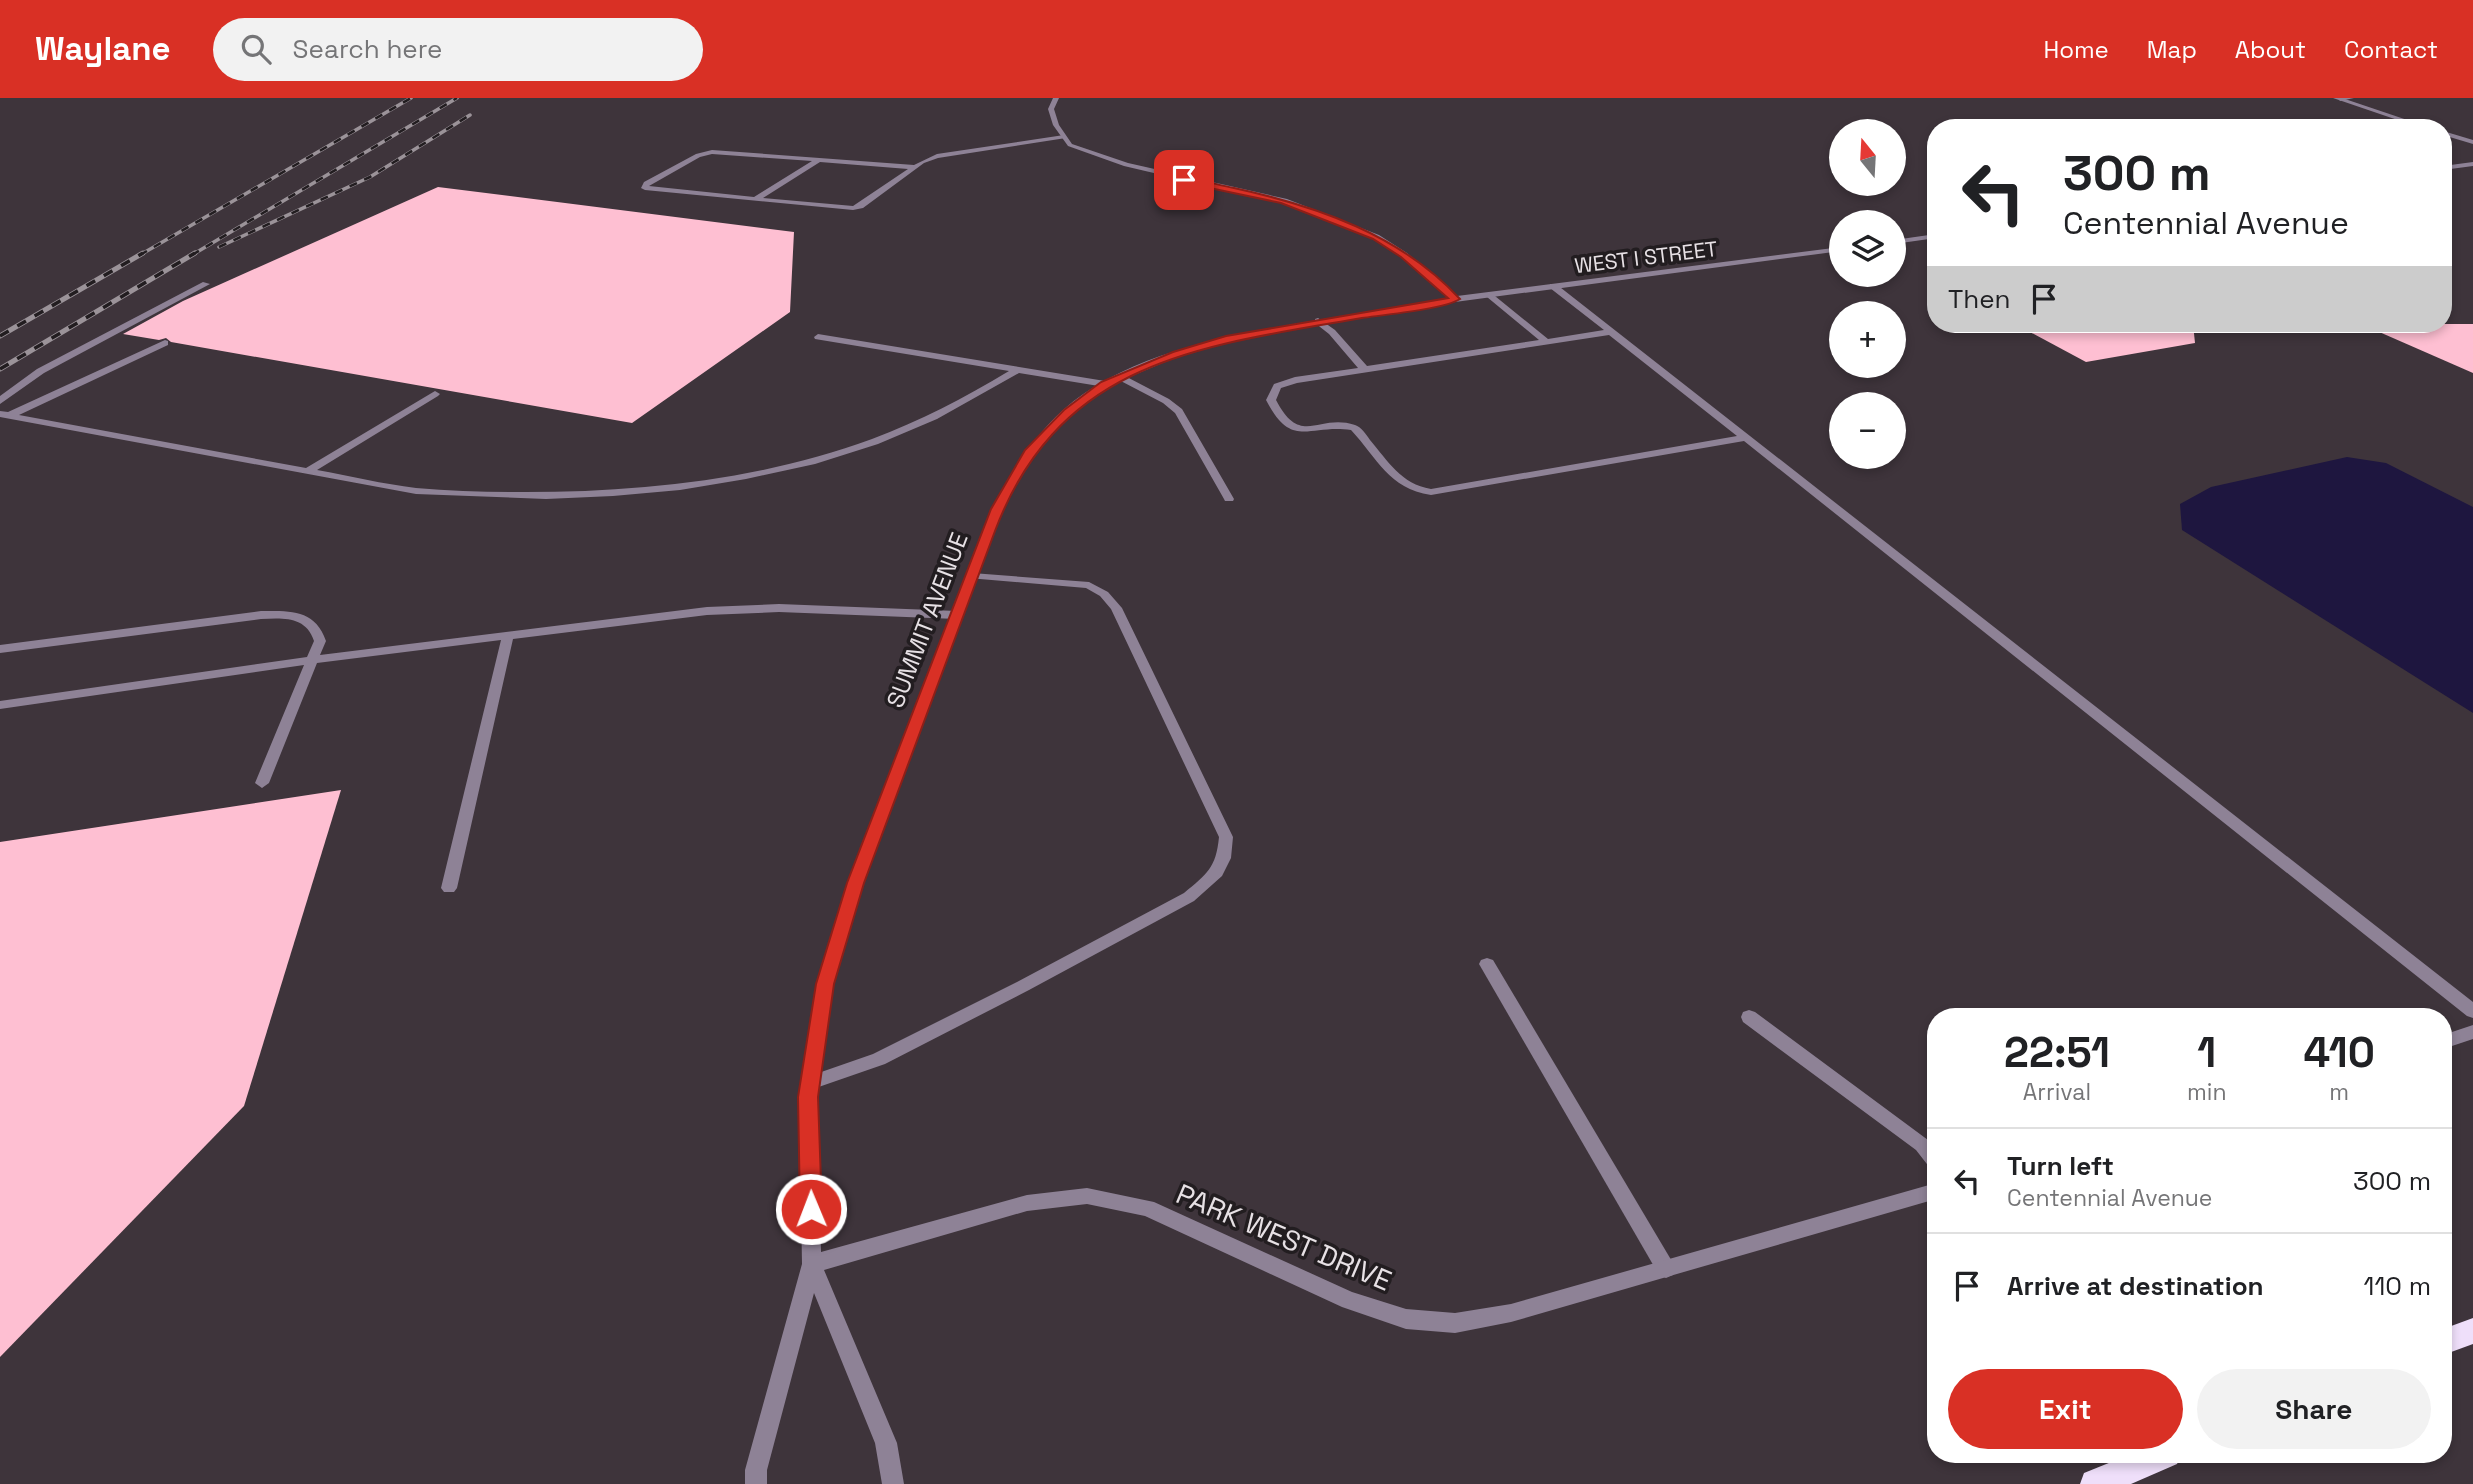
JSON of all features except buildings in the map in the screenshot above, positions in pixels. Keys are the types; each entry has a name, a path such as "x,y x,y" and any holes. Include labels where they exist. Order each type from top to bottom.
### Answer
{"highway":[{"path":"2452,1339 2473,1331"},
{"path":"2095,1484 2145,1463"}],"street":[{"path":"1056,98 1051,109 1056,125 1070,145 1103,158 1184,180 1284,201 1376,237 1405,255 1455,299"},
{"path":"2338,99 2351,98"},
{"path":"2338,99 2400,119"},
{"path":"916,167 712,152 698,155 647,184 645,188 853,208 937,156 1064,136"},
{"path":"2452,136 2473,142"},
{"path":"755,199 819,160"},
{"path":"2452,167 2473,164"},
{"path":"1906,240 1927,237"},
{"name":"WEST I STREET","path":"1455,299 1829,251"},
{"path":"0,401 9,391 46,368 125,324 206,284"},
{"path":"1553,286 2473,1011"},
{"path":"1490,295 1546,342"},
{"name":"SUMMIT AVENUE","path":"756,1484 756,1470 812,1264 808,1097 825,984 855,883 997,509 1029,453 1068,412 1105,384 1176,354 1226,339 1455,299"},
{"path":"1318,321 1332,332 1364,369"},
{"path":"1611,332 1284,383 1273,391 1271,400 1281,418 1292,429 1342,426 1354,428 1402,485 1419,492 1746,438"},
{"path":"818,337 1105,384"},
{"path":"3,416 165,343"},
{"path":"3,416 416,491 480,496 565,497 657,489 736,478 878,440 933,418 1017,370"},
{"path":"1120,377 1166,401 1179,411 1229,499"},
{"path":"309,471 435,394"},
{"path":"810,1083 879,1059 1023,986 1189,897 1214,877 1225,862 1226,837 1116,608 1104,594 1089,585 972,576"},
{"path":"0,705 313,660 707,611 767,608 957,615"},
{"path":"0,649 261,615 289,615 308,620 318,629 320,641 262,783"},
{"path":"449,888 508,635"},
{"path":"1487,964 1666,1269"},
{"path":"1749,1017 1927,1151"},
{"path":"2452,1039 2473,1032"},
{"name":"PARK WEST DRIVE","path":"812,1264 1027,1203 1087,1196 1147,1208 1349,1300 1406,1319 1455,1323 1511,1313 1927,1194"},
{"name":"SUMMIT AVENUE","path":"812,1264 886,1443 893,1484"}],"shaded area":[{"path":"2347,457 2386,463 2473,507 2473,713 2182,530 2180,504 2211,487"}],"railway":[{"path":"140,255 411,98"},
{"path":"192,255 457,98"},
{"path":"219,247 370,177 470,115"},
{"path":"0,336 143,253"},
{"path":"0,369 195,253"}],"route":[{"path":"811,1209 808,1097 825,984 855,883 997,509 1029,453 1068,412 1105,384 1176,354 1226,339 1455,299 1405,255 1376,237 1284,201 1184,180"}]}
